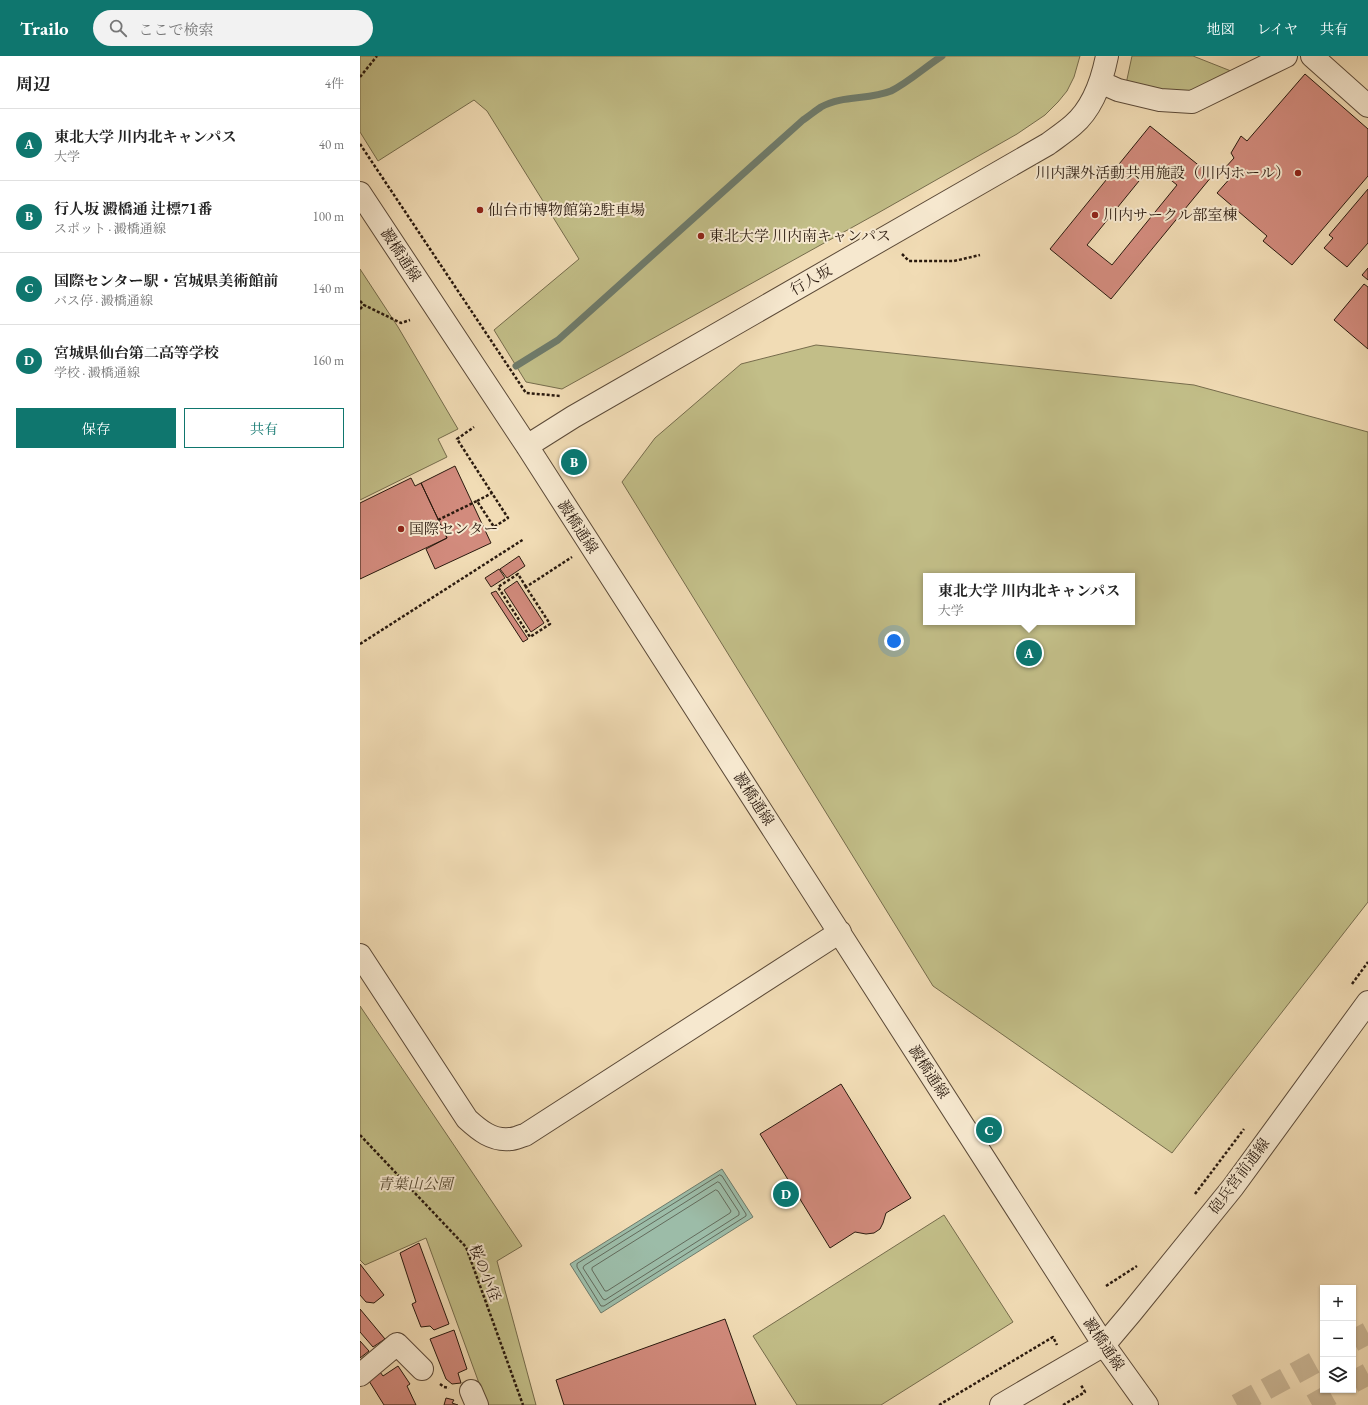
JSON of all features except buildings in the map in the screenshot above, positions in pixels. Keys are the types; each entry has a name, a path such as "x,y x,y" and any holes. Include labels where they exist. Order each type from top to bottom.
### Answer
{"street":[{"name":"行人坂","path":"526,446 587,409 1048,144 1074,125 1090,107 1103,76 1107,56"},
{"path":"1100,82 1118,90 1160,100 1192,102 1286,56"},
{"path":"1312,56 1368,106"},
{"name":"澱橋通線","path":"360,193 526,446 840,932 1104,1345 1147,1405"},
{"path":"360,955 467,1119 480,1131 496,1138 510,1139 525,1135 840,932"},
{"name":"砲兵営前通線","path":"1001,1405 1104,1345 1233,1186 1368,1002"},
{"path":"360,1375 397,1344 422,1369"}],"path":[{"path":"360,77 377,56"},
{"path":"360,144 526,392 559,397"},
{"path":"900,252 909,261 954,261 980,255"},
{"path":"360,301 364,305 401,323 410,320"},
{"path":"360,309 364,305"},
{"path":"474,427 457,439 508,518 494,527 477,501"},
{"path":"438,520 492,493"},
{"path":"360,644 524,539"},
{"path":"526,587 552,570"},
{"path":"518,574 526,587 550,624 530,637 498,587 518,574"},
{"path":"1349,987 1368,962"},
{"path":"1195,1194 1247,1125"},
{"name":"桜の小径","path":"360,1135 466,1247 523,1405"},
{"path":"1106,1286 1142,1263"},
{"path":"939,1405 1053,1337 1058,1347"},
{"path":"422,1369 444,1387 474,1398"},
{"path":"1063,1405 1085,1392 1081,1385"}],"green space":[{"name":"東北大学 川内南キャンパス","path":"360,56 1080,56 1074,77 1067,91 1045,115 1017,134 562,389 526,382 494,330 579,259 487,111 474,100 378,161 360,132"},
{"path":"1132,56 1193,56 1236,73 1188,94 1126,84"},
{"path":"360,269 398,327 458,429 438,439 447,457 360,500"},
{"path":"816,345 1194,385 1368,432 1368,902 1172,1153 933,986 622,482 655,438 741,364"},
{"name":"青葉山公園","path":"360,1006 522,1246 497,1261 536,1405 487,1405 426,1238 365,1265 360,1260"},
{"path":"944,1215 1013,1322 881,1405 797,1405 753,1336"}],"water":[{"path":"722,1169 753,1217 601,1313 570,1264"}],"waterway":[{"path":"516,366 558,340 816,110 829,103 874,96 891,91 942,56"}],"tunnel":[{"path":"1356,1339 1368,1333"},
{"path":"1237,1405 1320,1360"},
{"path":"1356,1380 1368,1374"},
{"path":"1312,1405 1334,1393"}],"place":[{"name":"川内課外活動共用施設（川内ホール）","path":"1298,173"},
{"name":"仙台市博物館第2駐車場","path":"480,210"},
{"name":"川内サークル部室棟","path":"1095,215"},
{"name":"東北大学 川内南キャンパス","path":"701,236"},
{"name":"行人坂 澱橋通 辻標71番","path":"574,462"},
{"name":"国際センター","path":"401,529"},
{"name":"東北大学 川内北キャンパス","path":"1029,653"},
{"name":"国際センター駅・宮城県美術館前","path":"989,1130"},
{"name":"宮城県仙台第二高等学校","path":"786,1194"}]}
